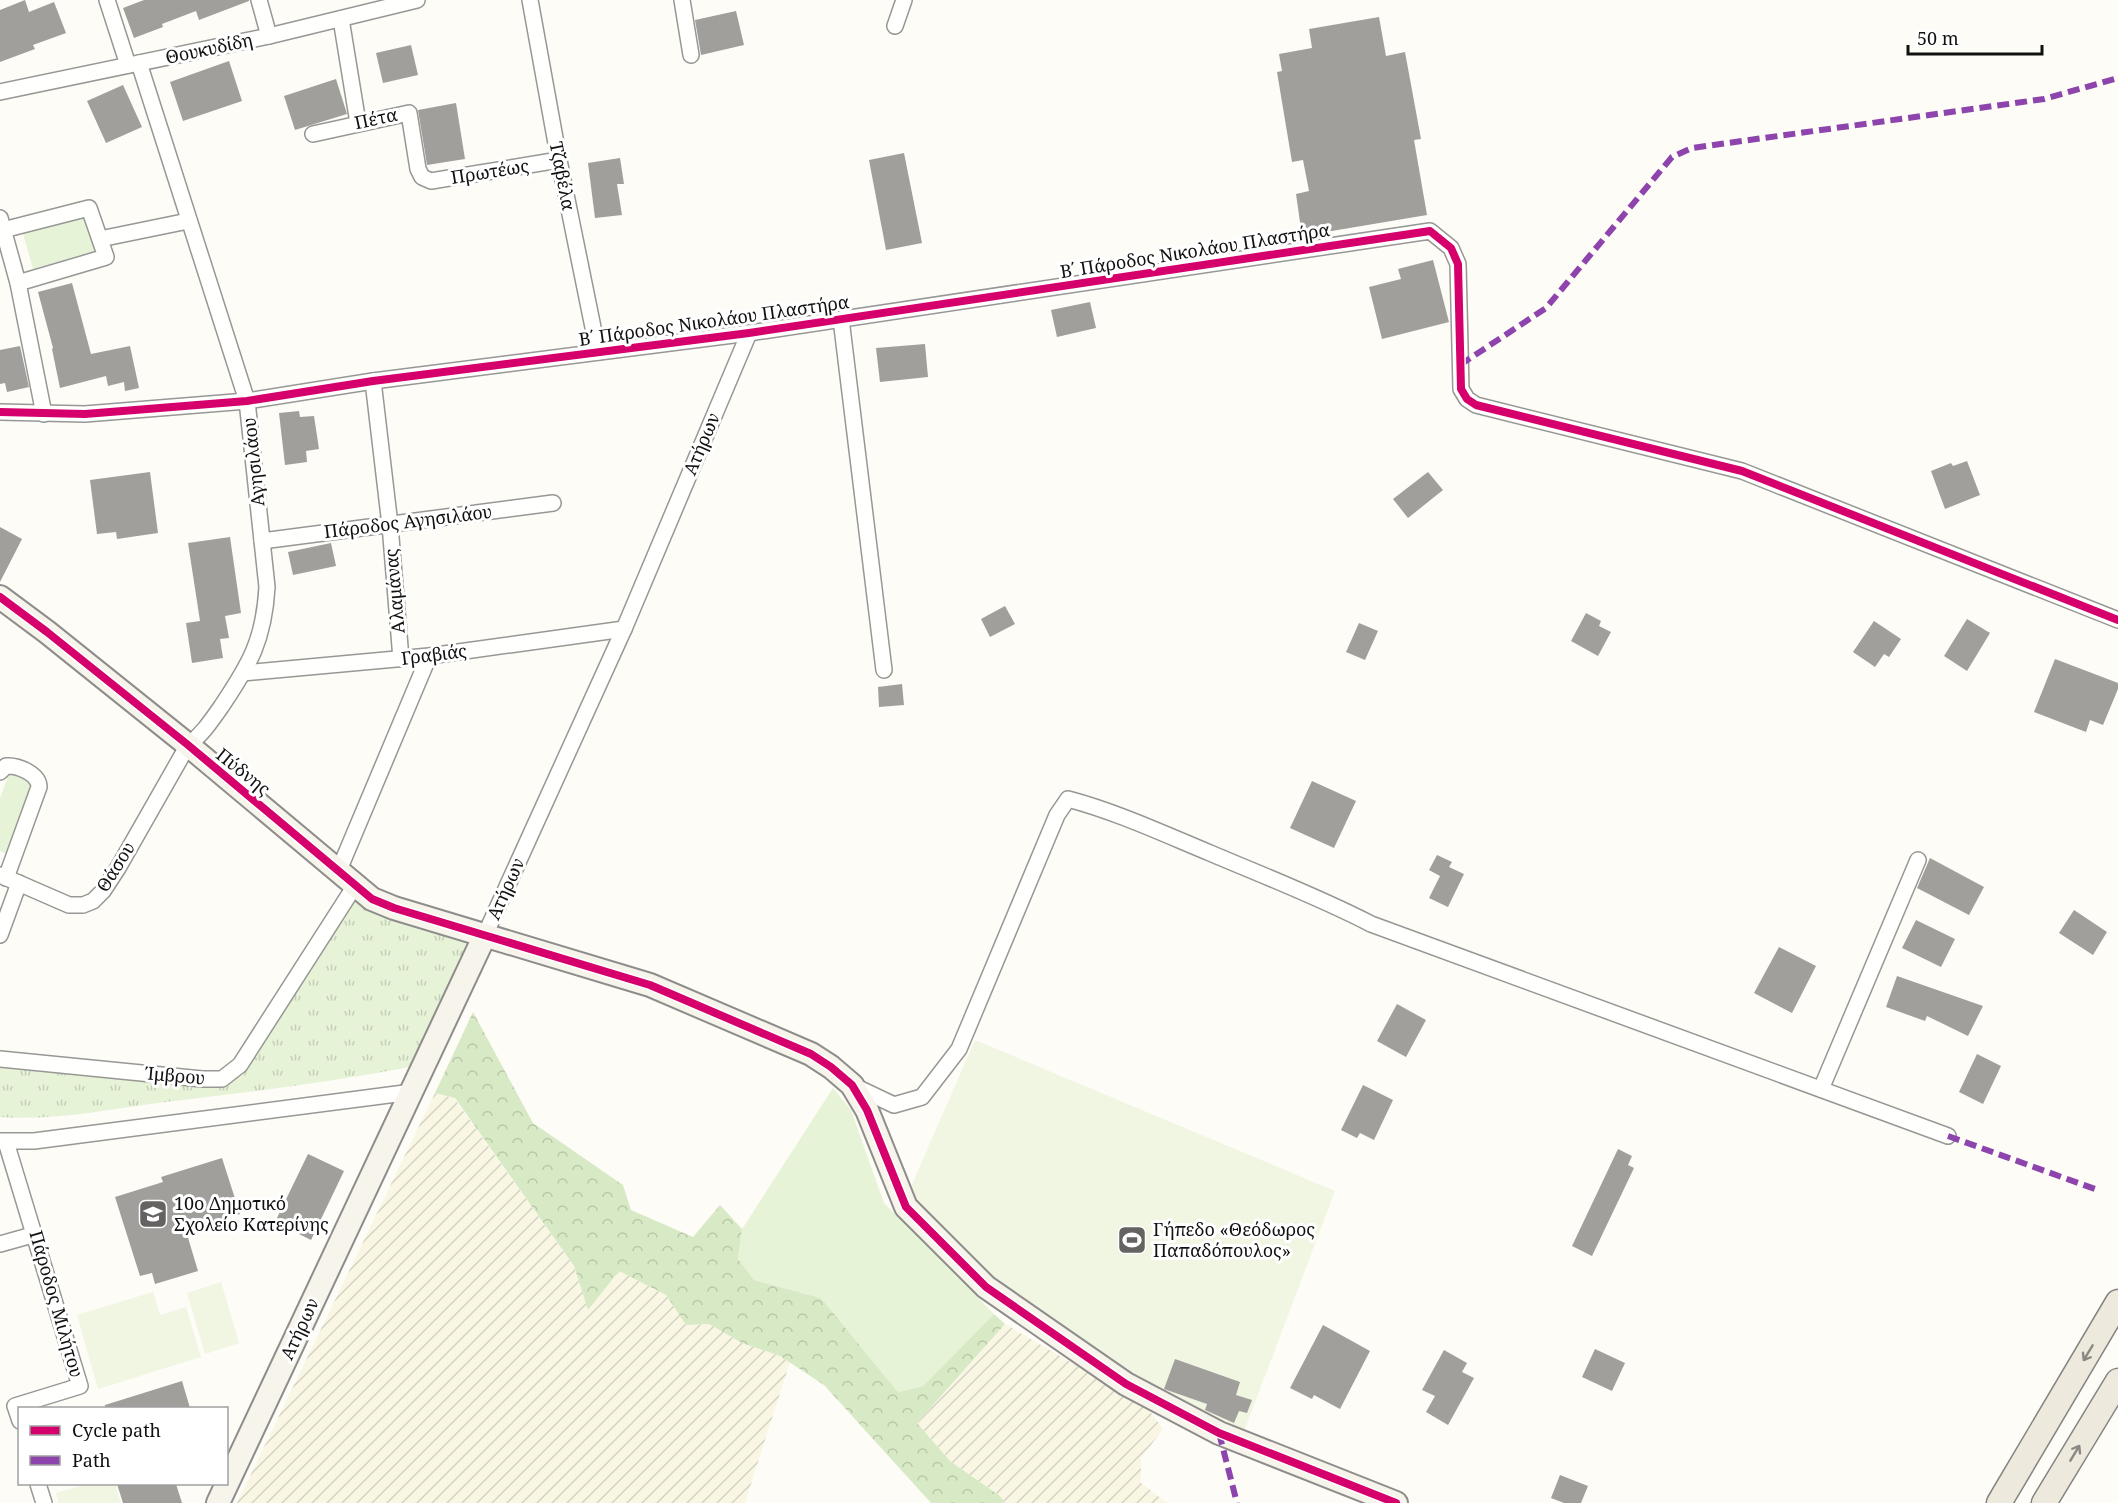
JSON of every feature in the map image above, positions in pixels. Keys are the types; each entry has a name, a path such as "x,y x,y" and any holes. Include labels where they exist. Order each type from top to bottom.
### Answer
{"main road":[{"path":"2000,1503 2118,1302"},
{"path":"2044,1503 2118,1381"}],"street":[{"name":"Αγησιλάου","path":"107,0 133,64 188,220 247,401 267,587 266,610 261,633 243,674 200,736 188,746"},
{"path":"259,0 269,36"},
{"name":"Θουκυδίδη","path":"0,92 269,36 417,0"},
{"name":"Τζαβέλα","path":"530,0 559,160 598,352"},
{"path":"682,0 691,55"},
{"path":"895,26 904,0"},
{"path":"341,19 357,123"},
{"name":"Πέτα","path":"313,134 409,113 418,169 422,177"},
{"name":"Πρωτέως","path":"422,177 431,181 559,160"},
{"path":"18,283 106,257 89,208 2,224 18,283 44,414"},
{"path":"100,239 188,220"},
{"name":"Β΄ Πάροδος Νικολάου Πλαστήρα","path":"0,412 85,414 247,401 373,381 841,320 1430,231 1451,248 1458,264 1461,389 1467,399 1476,405 1742,471 2118,620"},
{"path":"841,320 884,670"},
{"name":"Ατήρων","path":"228,1482 485,935 624,629 749,333"},
{"name":"Αλαμάνας","path":"373,381 390,525 401,659"},
{"name":"Πάροδος Αγησιλάου","path":"262,541 553,503"},
{"name":"Πύδνης","path":"0,597 188,746 372,899 394,908 650,985 811,1054 852,1085 867,1110 906,1207 986,1287 1126,1384 1167,1406 1219,1433 1396,1503"},
{"name":"Γραβιάς","path":"243,674 429,656 624,629"},
{"name":"Ίμβρου","path":"0,1059 202,1079 222,1079 240,1065 348,877 429,656"},
{"name":"Θάσου","path":"8,879 69,905 83,905 93,901 103,891 118,868 188,746"},
{"path":"0,935 8,879 39,787 36,776 13,765 3,769"},
{"path":"852,1085 894,1105 922,1097 953,1057 959,1049 987,984 1056,815 1068,799 1096,806 1340,907 1371,924 1948,1136"},
{"path":"1821,1089 1918,860"},
{"path":"3,1142 34,1141 412,1092"},
{"name":"Πάροδος Μιλήτου","path":"3,1142 36,1234 80,1386 15,1406 18,1414"},
{"path":"0,1244 36,1234"},
{"path":"38,1485 44,1503"},
{"name":"Ατήρων","path":"218,1503 226,1485"}],"shaded area":[{"path":"435,1093 454,1098 574,1266 588,1309 619,1271 666,1295 686,1325 709,1324 742,1343 780,1356 790,1362 745,1503 237,1503"},
{"path":"1005,1324 1146,1406 1163,1429 1141,1458 1141,1483 1167,1503 1005,1503 1000,1496 950,1461 917,1423"}],"green space":[{"path":"96,211 106,248 33,269 22,230"},
{"path":"12,766 39,779 9,855 0,851 0,798"},
{"path":"355,894 466,935 470,943 410,1067 316,1083 79,1114 0,1117 0,1060 228,1081 242,1076"},
{"path":"473,1012 533,1123 623,1185 631,1210 693,1237 720,1205 742,1229 738,1259 754,1280 821,1298 898,1392 923,1386 994,1314 1005,1324 917,1423 950,1461 1000,1496 1005,1503 931,1503 824,1385 780,1356 742,1343 709,1324 686,1325 666,1295 619,1271 588,1310 574,1266 455,1098 435,1093"},
{"name":"Γήπεδο «Θεόδωρος Παπαδόπουλος»","path":"975,1040 1335,1191 1243,1434 1150,1387 991,1284 907,1196"},
{"path":"833,1088 851,1110 884,1203 994,1314 923,1386 898,1392 821,1298 754,1280 738,1259 742,1229"},
{"path":"221,1282 239,1343 205,1354 187,1293"},
{"path":"153,1292 160,1315 186,1307 201,1357 98,1389 77,1315"},
{"path":"84,1485 115,1485 121,1503 59,1503 56,1493"}],"building":[{"path":"25,0 29,12 54,2 66,33 33,45 35,49 0,62 0,10"},
{"path":"144,0 249,1 199,20 196,11 134,38 123,8"},
{"path":"736,11 744,45 701,55 695,20"},
{"path":"1379,17 1386,56 1405,52 1421,139 1414,140 1427,215 1302,236 1296,194 1309,191 1303,160 1292,162 1277,72 1282,71 1279,54 1312,48 1309,29"},
{"path":"411,45 418,75 383,83 376,53"},
{"path":"229,61 242,101 183,121 170,82"},
{"path":"336,79 347,114 295,130 284,96"},
{"path":"123,85 142,127 106,143 87,101"},
{"path":"456,103 465,159 427,165 418,110"},
{"path":"904,153 922,243 886,250 869,160"},
{"path":"620,158 624,184 617,184 622,215 595,218 588,163"},
{"path":"1433,260 1449,322 1382,339 1369,287 1401,279 1398,269"},
{"path":"72,283 91,354 130,346 139,388 125,391 124,382 108,386 106,376 60,388 53,348 38,292"},
{"path":"1090,302 1096,328 1057,337 1051,310"},
{"path":"925,344 928,377 880,382 876,348"},
{"path":"20,346 29,387 7,392 5,383 0,384 0,350"},
{"path":"299,411 300,417 314,416 319,449 306,451 307,462 285,465 279,413"},
{"path":"1967,461 1980,495 1945,509 1931,471 1951,463 1953,466"},
{"path":"150,472 158,533 117,539 116,532 97,534 90,480"},
{"path":"1428,472 1443,490 1408,518 1393,499"},
{"path":"0,527 22,539 0,582"},
{"path":"230,537 241,613 225,616 229,638 220,639 223,658 192,663 186,623 200,621 188,543"},
{"path":"331,543 336,566 293,575 288,552"},
{"path":"1005,606 1015,624 990,637 981,619"},
{"path":"1586,613 1601,621 1599,626 1611,632 1598,656 1571,641"},
{"path":"1967,619 1990,633 1967,671 1944,656"},
{"path":"1874,621 1901,639 1889,657 1884,654 1875,667 1853,652"},
{"path":"1359,623 1378,631 1365,660 1346,652"},
{"path":"2055,659 2118,683 2118,689 2103,725 2090,720 2086,732 2034,712"},
{"path":"902,684 904,705 879,707 878,687"},
{"path":"1312,781 1356,801 1334,848 1290,828"},
{"path":"1437,855 1452,862 1449,867 1464,874 1448,907 1429,898 1440,876 1429,870"},
{"path":"1930,858 1984,887 1969,915 1917,888"},
{"path":"2074,910 2107,932 2093,955 2059,933"},
{"path":"1916,920 1955,939 1941,967 1902,948"},
{"path":"1779,947 1816,966 1792,1013 1754,993"},
{"path":"1897,976 1983,1006 1968,1036 1927,1016 1925,1021 1886,1007"},
{"path":"1397,1004 1426,1020 1406,1057 1377,1041"},
{"path":"1977,1054 2001,1066 1983,1104 1959,1092"},
{"path":"1363,1085 1393,1100 1374,1140 1360,1133 1357,1138 1341,1130"},
{"path":"1618,1149 1632,1156 1628,1165 1634,1168 1592,1256 1572,1246"},
{"path":"308,1154 344,1171 311,1240 275,1222"},
{"path":"222,1158 240,1214 186,1231 198,1271 155,1284 152,1273 140,1276 115,1197 163,1182 161,1177"},
{"path":"1323,1325 1370,1351 1340,1409 1314,1395 1312,1399 1290,1388"},
{"path":"1595,1349 1625,1363 1612,1391 1582,1377"},
{"path":"1444,1350 1467,1363 1462,1372 1474,1378 1448,1425 1426,1412 1435,1396 1422,1390"},
{"path":"1175,1359 1240,1382 1236,1395 1252,1400 1247,1413 1239,1411 1234,1423 1205,1410 1207,1404 1164,1389"},
{"path":"182,1381 190,1407 105,1407 105,1405"},
{"path":"1560,1475 1588,1486 1581,1503 1564,1503 1551,1498"},
{"path":"117,1485 176,1485 182,1503 123,1503"}],"marked path":[{"path":"1460,365 1546,308 1672,157 1692,148 2044,99 2118,78"},
{"path":"1948,1136 2095,1189"},
{"path":"1219,1433 1237,1503"}],"cycle path":[{"path":"0,412 85,414 247,401 373,381 749,333 1430,231 1451,248 1458,264 1461,389 1467,399 1476,405 1742,471 2118,620"},
{"path":"0,597 188,745 372,899 394,908 650,985 811,1054 852,1085 867,1110 906,1207 986,1287 1126,1384 1219,1433 1396,1503"}],"place":[{"name":"10ο Δημοτικό Σχολείο Κατερίνης","path":"153,1214"},
{"name":"Γήπεδο «Θεόδωρος Παπαδόπουλος»","path":"1132,1240"}]}
